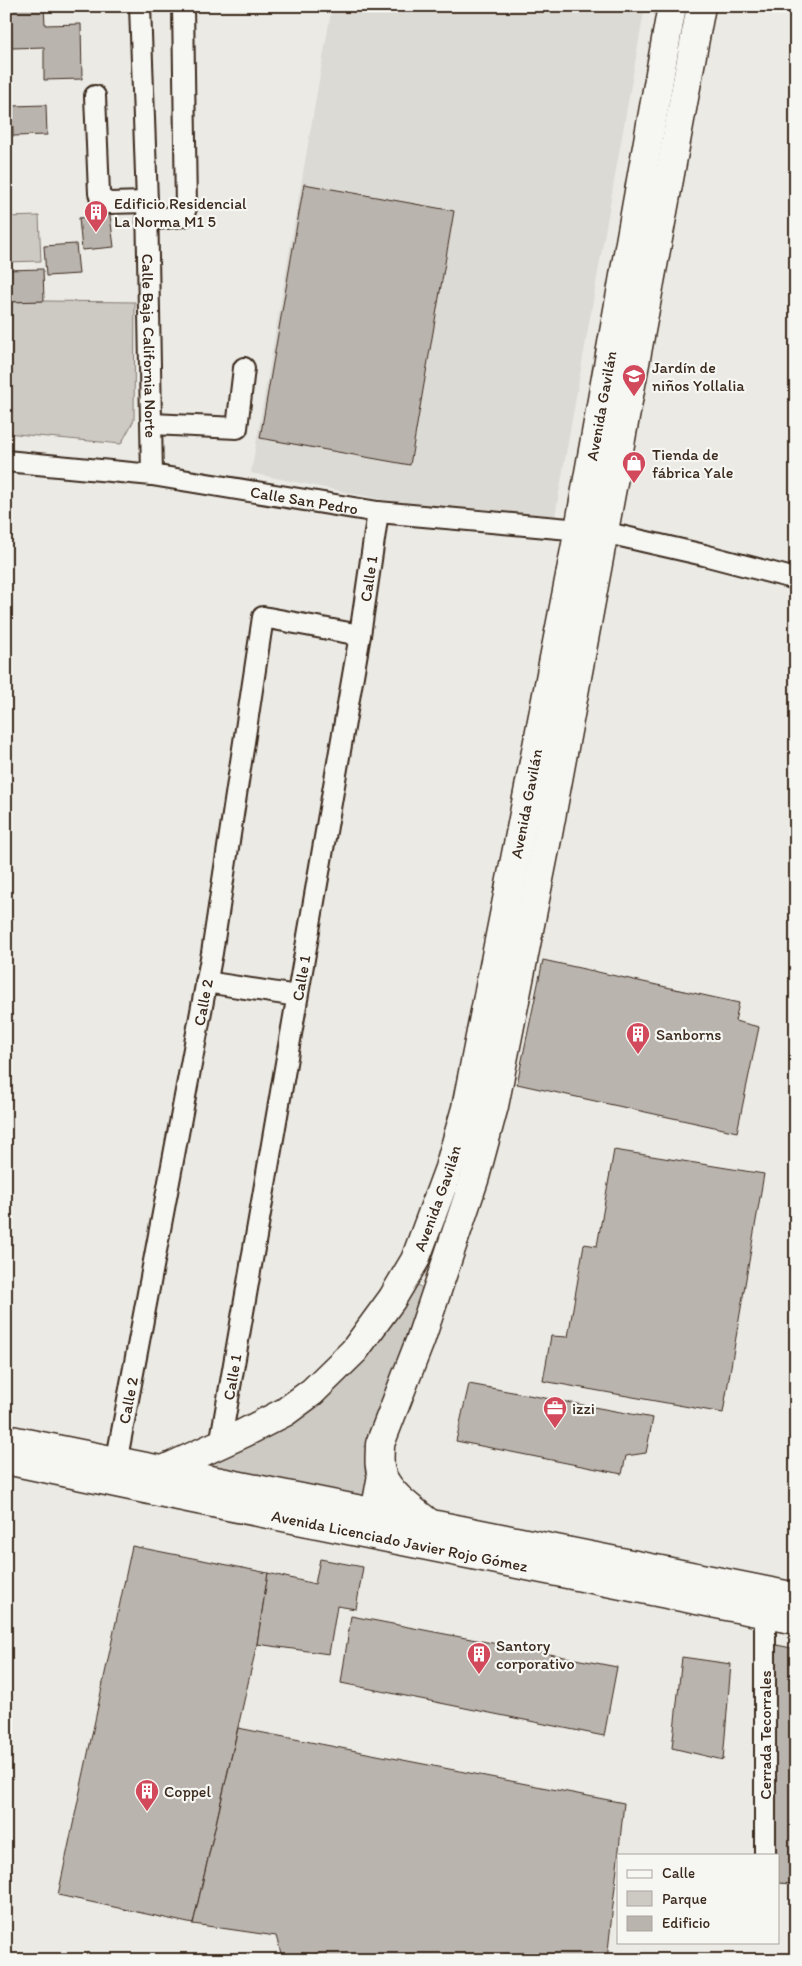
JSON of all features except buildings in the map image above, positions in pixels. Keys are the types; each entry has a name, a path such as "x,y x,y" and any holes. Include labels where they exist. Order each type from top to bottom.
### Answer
{"main road":[{"name":"Avenida Gavilán","path":"382,1475 379,1461 380,1444 420,1341 475,1177 494,1106 510,1026 591,531 672,6"},
{"name":"Avenida Gavilán","path":"160,1471 220,1445 286,1412 319,1386 354,1351 392,1299 414,1260 449,1168 466,1108 591,531 701,6"},
{"path":"449,1168 475,1177"},
{"path":"414,1260 443,1271"},
{"name":"Avenida Licenciado Javier Rojo Gómez","path":"6,1439 114,1472 373,1523 796,1620"},
{"name":"Avenida Licenciado Javier Rojo Gómez","path":"6,1460 114,1472 160,1471 195,1489"},
{"path":"382,1475 397,1495 429,1523"},
{"path":"373,1523 382,1475"},
{"name":"Avenida Licenciado Javier Rojo Gómez","path":"373,1523 429,1523 796,1596"}],"street":[{"name":"Calle Baja California Norte","path":"140,6 147,211 152,476"},
{"path":"95,96 99,192 102,199 108,203 183,216 186,208 183,6"},
{"path":"152,424 237,428 244,368"},
{"name":"Calle San Pedro","path":"6,461 152,476 378,512 591,531 704,555 796,579"},
{"name":"Calle 1","path":"220,1445 360,635 378,512"},
{"name":"Calle 2","path":"114,1472 206,982 263,617 360,635"},
{"path":"206,982 297,996"},
{"name":"Cerrada Tecorrales","path":"765,1854 766,1614"}],"shaded area":[{"path":"332,6 645,6 555,516 384,500 251,473"}],"green space":[{"path":"39,216 41,261 6,262 6,217"},
{"path":"6,302 135,302 134,420 121,444 6,433"},
{"path":"412,1283 420,1286 427,1295 374,1503 208,1468 223,1449 269,1429"}],"place":[{"name":"Edificio Residencial La Norma M1 5","path":"96,233"},
{"name":"Jardín de niños Yollalia","path":"634,397"},
{"name":"Tienda de fábrica Yale","path":"634,484"},
{"name":"Sanborns","path":"638,1055"},
{"name":"izzi","path":"555,1429"},
{"name":"Santory corporativo","path":"479,1675"},
{"name":"Coppel","path":"147,1812"}]}
